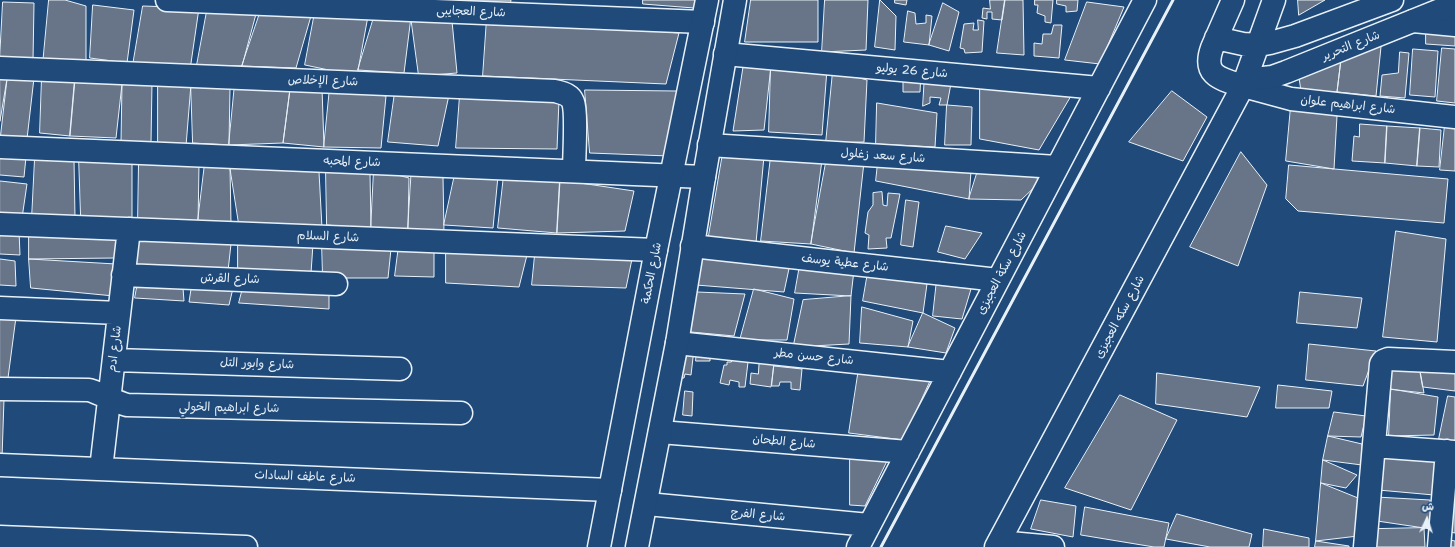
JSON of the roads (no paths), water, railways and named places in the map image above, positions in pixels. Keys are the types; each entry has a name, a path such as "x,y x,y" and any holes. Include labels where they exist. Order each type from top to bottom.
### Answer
{"street":[{"name":"شارع العجايبى","path":"167,0 703,22"},
{"name":"شارع الحكمة","path":"599,547 656,250 707,0"},
{"path":"637,547 677,343 709,145 735,0"},
{"name":"شارع سكة العجيزى","path":"858,547 1099,88 1143,0"},
{"path":"1233,0 1209,56 1210,64 1212,71 1217,78 1244,83"},
{"name":"شارع سكه العجيزى","path":"998,544 1244,83 1274,0"},
{"path":"1216,38 1231,42 1258,45 1295,36 1392,0"},
{"name":"شارع التحرير","path":"1244,83 1272,77 1455,4"},
{"path":"1413,21 1455,25"},
{"name":"شارع 26 يوليو","path":"726,54 1099,88"},
{"name":"شارع الإخلاص","path":"0,68 554,91 566,94 573,101 575,113 574,172"},
{"name":"شارع ابراهيم علوان","path":"1244,83 1291,99 1455,117"},
{"name":"شارع سعد زغلول","path":"709,145 1057,167"},
{"name":"شارع المحبه","path":"0,147 704,177"},
{"name":"شارع السلام","path":"0,224 656,250"},
{"name":"شارع ادم","path":"101,469 129,229"},
{"name":"شارع عطية يوسف","path":"692,246 998,280"},
{"name":"شارع القرش","path":"123,275 336,284"},
{"path":"0,308 119,313"},
{"name":"شارع حسن مطر","path":"677,343 950,372"},
{"path":"1366,547 1381,364 1388,358 1455,362"},
{"name":"شارع وابور التل","path":"114,360 400,369"},
{"name":"شارع ابراهيم الخولي","path":"0,389 89,390 127,405 461,413"},
{"name":"شارع الطحان","path":"660,432 908,452"},
{"path":"1374,446 1451,451 1439,547"},
{"name":"شارع عاطف السادات","path":"0,465 610,490"},
{"name":"شارع الفرج","path":"646,504 869,525"},
{"path":"0,537 246,547"},
{"path":"998,544 1053,547"}],"railway":[{"path":"881,547 1173,0"}]}
